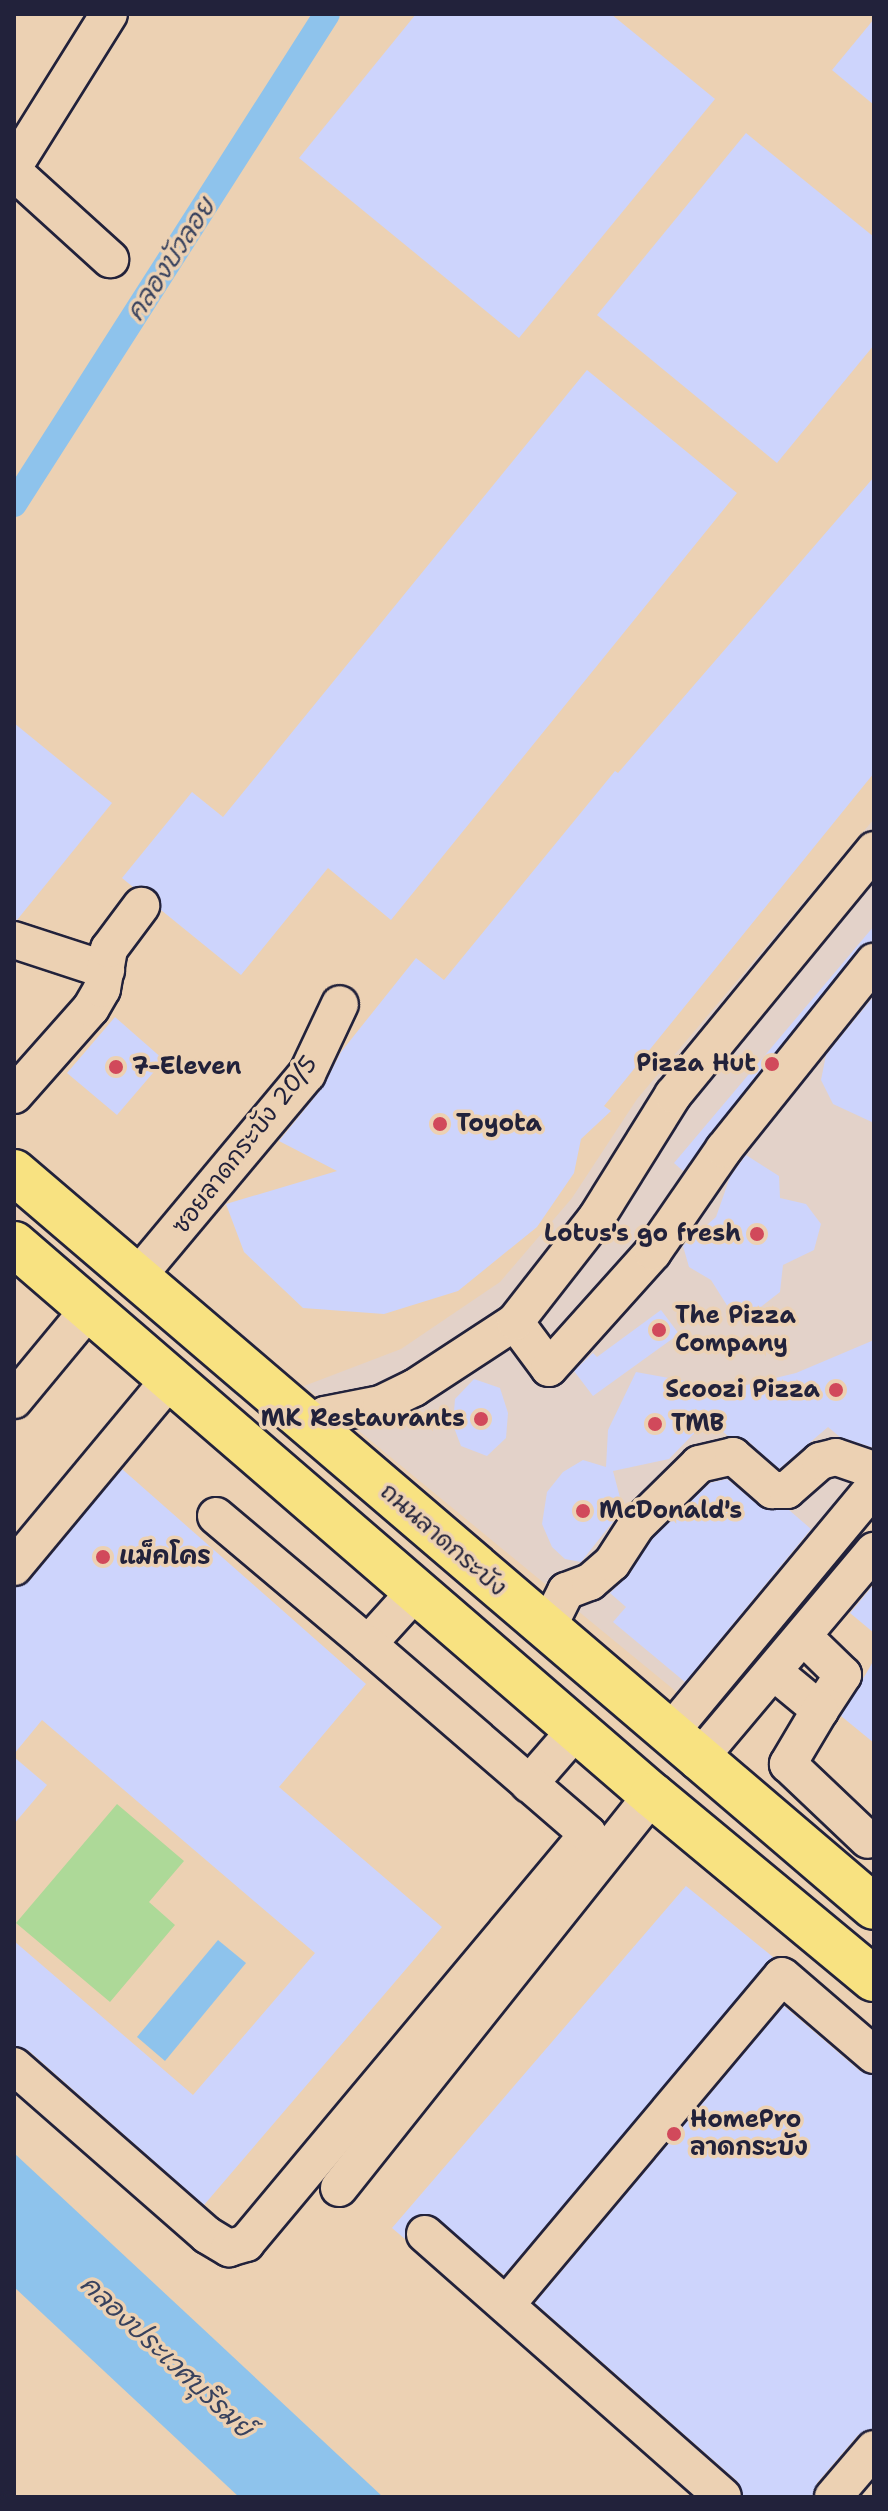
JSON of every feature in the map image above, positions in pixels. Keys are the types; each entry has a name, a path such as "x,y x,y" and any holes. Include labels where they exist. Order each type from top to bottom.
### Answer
{"main road":[{"name":"ถนนลาดกระบัง","path":"14,1172 316,1428 682,1748 874,1907"},
{"path":"14,1244 652,1795 868,1973"},
{"path":"282,1474 316,1428"}],"street":[{"path":"109,14 15,164 110,259"},
{"path":"316,1428 325,1415 381,1404 414,1388 515,1322 597,1217 673,1095 874,850"},
{"path":"14,1095 91,1008 106,970 109,949 141,906"},
{"path":"14,940 106,970"},
{"path":"515,1322 549,1368 653,1252 724,1149 874,962"},
{"name":"ซอยลาดกระบัง 20/5","path":"137,1277 307,1074 340,1004"},
{"path":"14,1400 90,1308"},
{"path":"14,1567 171,1378"},
{"path":"546,1631 566,1591 590,1582 612,1563 636,1526 699,1464 733,1456 772,1490 787,1490 820,1461 836,1457 874,1470"},
{"path":"682,1748 874,1487"},
{"path":"14,2066 207,2235 229,2248 246,2243 588,1834 216,1516"},
{"path":"682,1748 774,1672 874,1551"},
{"path":"368,1644 415,1592"},
{"path":"804,1637 843,1675 788,1764 868,1840"},
{"path":"774,1672 820,1710"},
{"path":"529,1784 576,1730"},
{"path":"339,2188 652,1795"},
{"path":"827,2015 868,1973"},
{"path":"506,2305 782,1976 874,2055"},
{"path":"425,2234 723,2497"},
{"path":"833,2497 874,2449"}],"shaded area":[{"path":"874,819 874,1494 701,1712 304,1386 401,1349 500,1282 572,1198 637,1099"}],"green space":[{"path":"117,1804 184,1861 149,1902 175,1925 110,2002 16,1923"}],"water":[{"path":"218,1940 246,1963 165,2061 137,2037"},
{"name":"คลองประเวศบุรีรมย์","path":"14,2153 383,2497 239,2497 14,2287"}],"building":[{"path":"416,14 611,14 715,99 519,338 299,158"},
{"path":"874,19 874,105 832,70"},
{"path":"746,133 874,237 874,345 777,463 597,315"},
{"path":"587,370 737,493 391,920 328,868 241,975 161,910 154,890 133,887 122,878 192,792 223,817"},
{"path":"874,477 874,773 604,1106 611,1111 581,1139 574,1173 537,1227 458,1291 384,1314 303,1308 244,1252 226,1204 337,1171 279,1141 323,1087 341,1052 416,958 444,980 615,771 618,773"},
{"path":"14,723 112,803 17,920 14,920"},
{"path":"874,926 874,942 858,949 683,1171 674,1163"},
{"path":"874,996 874,1123 833,1104 821,1080 826,1055"},
{"name":"7-Eleven","path":"115,1017 164,1060 117,1115 67,1073"},
{"name":"Lotus's go fresh","path":"746,1155 779,1176 780,1198 806,1204 821,1224 814,1250 783,1265 780,1292 753,1313 728,1307 711,1280 689,1267 683,1246 716,1217 730,1177"},
{"path":"661,1310 679,1334 593,1396 574,1371 593,1353 597,1357"},
{"path":"874,1340 874,1448 840,1437 828,1427 779,1469 747,1440 728,1436 708,1419 669,1459 613,1471 623,1509 581,1562 565,1559 552,1547 542,1524 547,1492 563,1472 583,1460 606,1467 608,1430 636,1372 691,1382 706,1395 796,1373"},
{"name":"MK Restaurants","path":"474,1379 500,1388 508,1413 506,1438 487,1456 461,1446 453,1425 455,1399"},
{"path":"122,1469 366,1684 279,1787 442,1927 204,2205 28,2050 14,2046 14,1941 193,2095 315,1953 42,1720 14,1754 14,1588 30,1580"},
{"path":"727,1479 759,1506 789,1510 811,1529 685,1682 613,1622 626,1607 610,1593 629,1575 652,1539 710,1483"},
{"path":"874,1584 874,1633 850,1613"},
{"path":"874,1660 874,1743 841,1716"},
{"path":"14,1757 47,1785 14,1824"},
{"path":"686,1886 773,1957 504,2275 430,2214 410,2220 405,2239 392,2228"},
{"path":"784,2006 860,2071 874,2075 874,2429 858,2435 817,2483 813,2497 743,2497 737,2481 535,2303"}],"waterway":[{"name":"คลองบัวลอย","path":"14,504 327,14"}],"place":[{"name":"Pizza Hut","path":"772,1064"},
{"name":"7-Eleven","path":"116,1067"},
{"name":"Toyota","path":"440,1124"},
{"name":"Lotus's go fresh","path":"757,1234"},
{"name":"The Pizza Company","path":"659,1330"},
{"name":"Scoozi Pizza","path":"836,1390"},
{"name":"MK Restaurants","path":"481,1419"},
{"name":"TMB","path":"655,1424"},
{"name":"McDonald's","path":"583,1511"},
{"name":"แม็คโคร","path":"103,1557"},
{"name":"HomePro ลาดกระบัง","path":"674,2134"}]}
